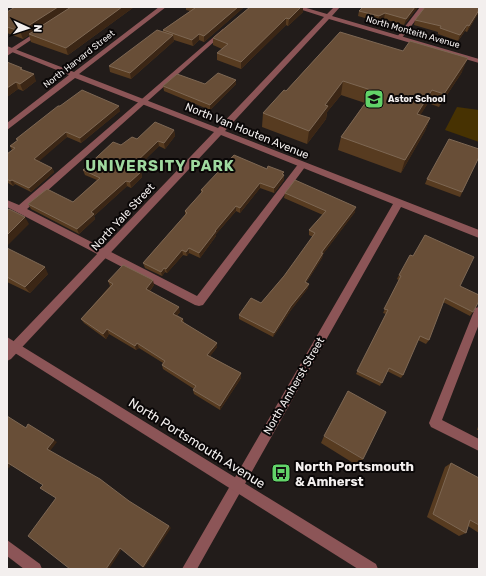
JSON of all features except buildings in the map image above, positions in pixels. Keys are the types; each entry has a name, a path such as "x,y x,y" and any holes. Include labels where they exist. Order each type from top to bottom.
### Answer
{"street":[{"name":"North Harvard Street","path":"7,127 163,7"},
{"name":"North Monteith Avenue","path":"296,7 479,61"},
{"name":"North Yale Street","path":"10,349 104,253 337,7"},
{"path":"399,38 423,7"},
{"path":"20,210 227,28"},
{"path":"9,51 45,29"},
{"name":"North Van Houten Avenue","path":"9,51 74,74 479,234"},
{"path":"7,203 199,302 302,165"},
{"name":"North Amherst Street","path":"189,569 399,202"},
{"path":"479,311 435,423 479,445"},
{"name":"North Portsmouth Avenue","path":"10,349 371,569"},
{"path":"7,547 35,569"}],"shaded area":[{"path":"457,107 479,110 479,142 445,130"}],"place":[{"name":"Astor School","path":"374,99"},
{"name":"North Portsmouth & Amherst","path":"281,473"}],"district":[{"name":"UNIVERSITY PARK","path":"160,166"}]}
